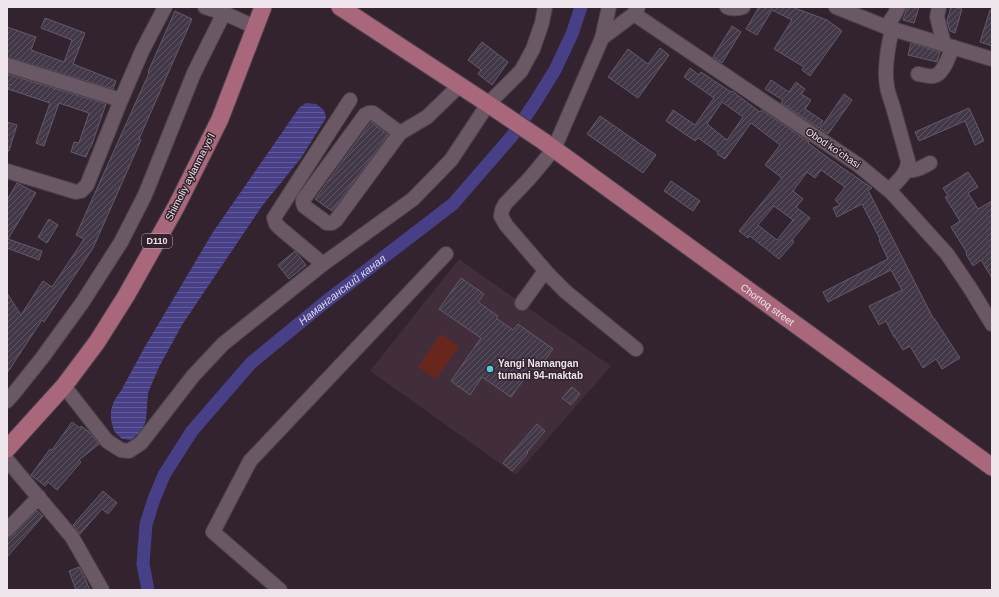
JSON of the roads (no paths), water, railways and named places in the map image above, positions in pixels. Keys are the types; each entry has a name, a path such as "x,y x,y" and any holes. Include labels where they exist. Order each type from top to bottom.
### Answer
{"main road":[{"name":"Shimoliy aylanma yoʻl","path":"9,444 64,386 97,342 126,296 176,207 220,119 263,7"},
{"name":"Chortoq street","path":"340,7 549,145 992,467"}],"street":[{"path":"7,171 76,192 81,191 87,185 142,51 166,7"},
{"path":"205,7 224,13 255,27"},
{"path":"64,386 107,442 121,450 129,451 141,443 193,376 223,344 324,264 413,199 451,160 491,106 521,71 533,49 542,23 545,7"},
{"path":"609,7 602,38 549,145 529,180 505,204 501,216 506,225 545,271 566,292 636,349"},
{"path":"727,7 743,7"},
{"path":"836,7 890,28 992,59"},
{"path":"889,190 908,166 908,160 886,84 887,58 891,34 890,28 898,7"},
{"path":"918,74 936,76 940,74 945,64 948,46 937,17 939,7"},
{"name":"Obod koʻchasi","path":"602,38 636,10 857,164 889,190 947,254 992,324"},
{"path":"7,401 42,358 82,303 121,242 145,195 194,72 224,13"},
{"path":"7,65 121,100"},
{"path":"400,133 373,113 365,115 303,200 304,206 327,223 332,224 400,133 427,117 460,85"},
{"path":"324,264 281,229 276,224 274,218 350,100"},
{"path":"906,170 915,170 930,163"},
{"path":"280,590 212,532 250,461 446,254"},
{"path":"522,303 545,271"},
{"path":"7,460 72,537 102,590"},
{"path":"7,530 39,497"}],"waterway":[{"name":"Наманганский канал","path":"148,590 143,564 146,524 164,475 192,431 251,363 324,303 453,204 512,136 534,104 555,70 572,34 581,7"}],"place":[{"name":"Yangi Namangan tumani 94-maktab","path":"490,369"}]}
